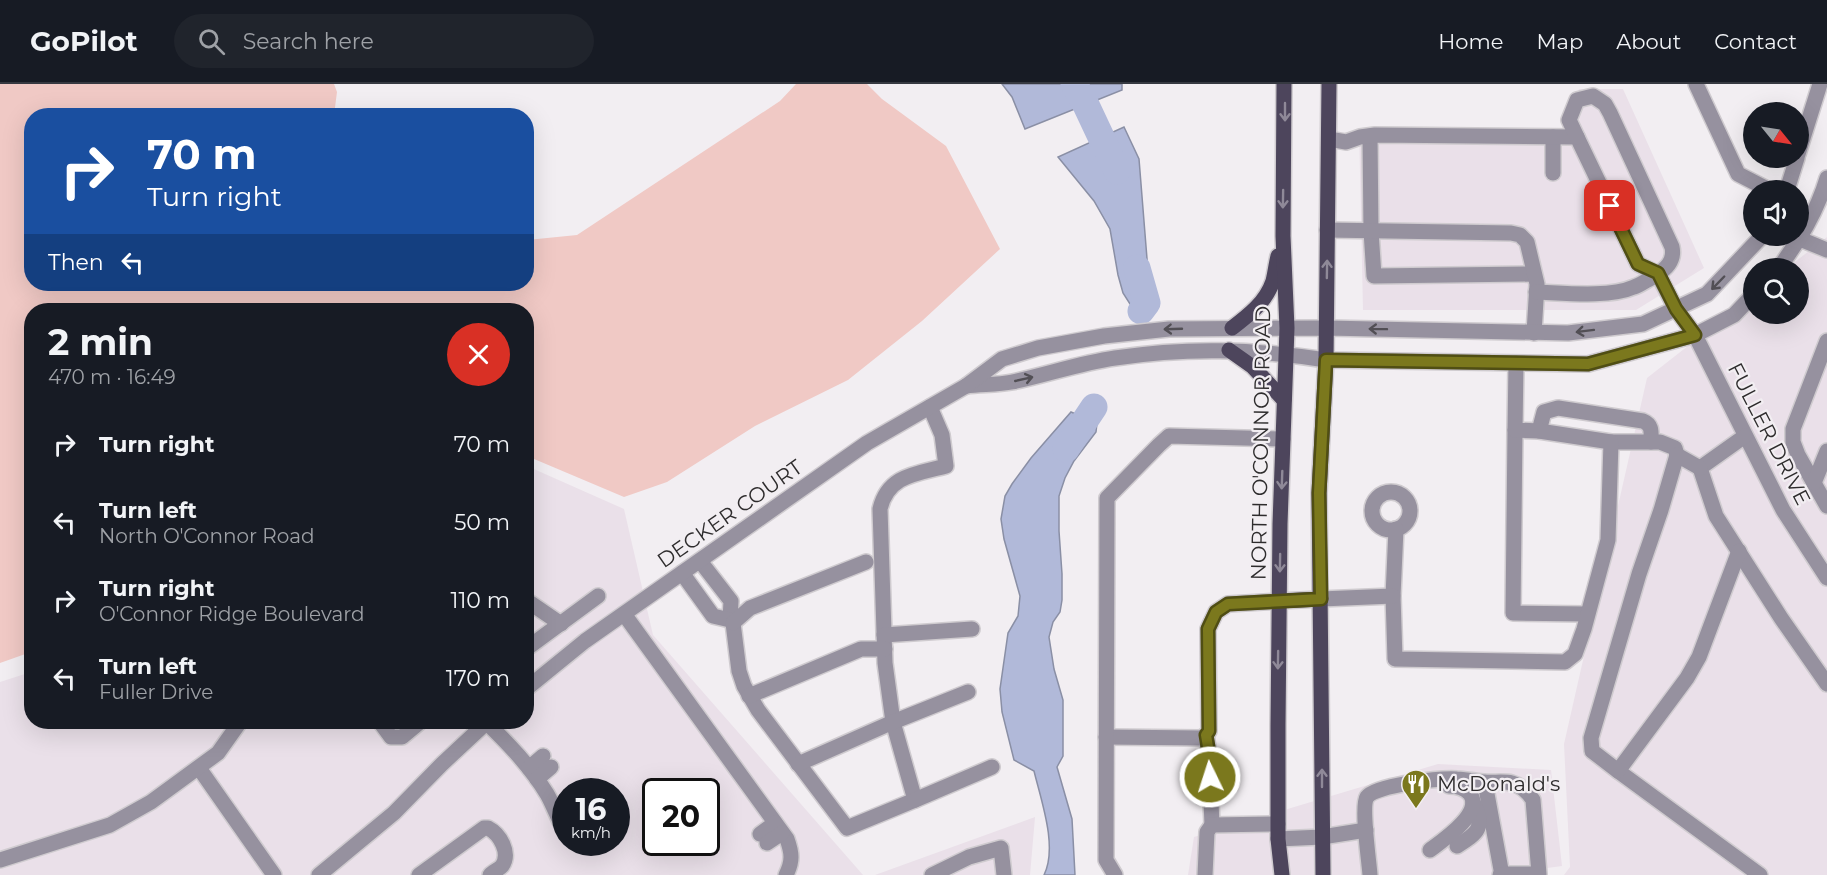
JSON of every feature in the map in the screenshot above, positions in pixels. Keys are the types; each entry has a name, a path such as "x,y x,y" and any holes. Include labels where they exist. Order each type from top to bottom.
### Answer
{"main road":[{"name":"NORTH O'CONNOR ROAD","path":"1282,875 1278,832 1279,602 1287,328 1283,236 1284,84"},
{"path":"1323,875 1319,493 1327,328 1329,84"},
{"path":"1232,328 1251,314 1268,293 1274,279 1283,236"},
{"path":"1229,350 1253,367 1284,400"},
{"path":"1279,602 1321,599"}],"street":[{"path":"1696,84 1738,174 1750,180"},
{"path":"1809,120 1820,84"},
{"path":"1536,292 1585,294 1634,288 1658,273 1670,264 1673,254 1672,246 1610,113 1605,104 1593,96 1577,100 1569,120 1638,264 1658,273"},
{"path":"1370,136 1374,276 1534,274"},
{"path":"1329,139 1346,141 1370,136 1577,137"},
{"path":"1553,137 1553,173"},
{"path":"1809,224 1827,178"},
{"path":"1328,230 1520,235 1527,242 1534,274 1536,292 1534,333"},
{"path":"1809,243 1827,250"},
{"name":"DECKER COURT","path":"534,682 585,641 867,443 966,386 1002,359 1038,348 1104,336 1169,329 1327,328 1568,333 1643,324 1707,294 1753,246"},
{"name":"FULLER DRIVE","path":"1658,273 1676,309 1695,335 1783,510 1827,578"},
{"path":"966,386 1009,382 1113,358 1183,350 1229,350 1326,360 1588,364 1695,335 1734,315 1743,306"},
{"path":"1827,341 1793,429 1793,442 1827,506"},
{"path":"1516,363 1513,613 1587,614"},
{"path":"915,800 893,722 885,663 880,509 886,492 900,479 946,466 942,435 930,407"},
{"path":"1539,431 1544,412 1558,408 1643,421 1651,428 1651,442"},
{"path":"1515,430 1539,431 1611,442 1660,442 1675,448 1677,455 1591,738 1592,751 1760,875"},
{"path":"1115,875 1106,860 1107,498 1169,436 1283,439"},
{"path":"1700,468 1744,436"},
{"path":"1396,530 1393,596 1395,659 1565,662 1575,654 1608,540 1611,442"},
{"path":"1814,483 1827,450"},
{"path":"1677,455 1700,468 1716,516 1781,618 1827,684"},
{"path":"1618,771 1687,678 1699,657 1739,551"},
{"path":"700,561 731,601 731,621 739,671 749,696 847,828 992,767"},
{"path":"682,573 713,616 731,621 750,608 866,562"},
{"path":"705,604 723,590"},
{"path":"534,643 598,596"},
{"path":"1321,599 1393,596"},
{"path":"1106,737 1201,738 1206,735 1209,731 1208,629 1216,612 1228,604 1279,602"},
{"path":"534,605 561,624"},
{"path":"624,614 779,828 792,852 791,865 786,875"},
{"path":"749,696 885,641 972,629"},
{"path":"798,764 968,692"},
{"path":"0,860 110,825 152,802 218,753 235,729"},
{"path":"385,729 391,737 402,737 412,729"},
{"path":"319,875 394,813 480,729"},
{"path":"494,729 533,773 552,803"},
{"path":"1205,875 1207,832 1212,825 1206,735"},
{"path":"533,773 547,762"},
{"path":"199,768 274,875"},
{"path":"1370,875 1365,801 1372,792 1410,783 1457,778 1485,783 1506,782 1528,793 1533,800 1539,875 1501,875 1485,783"},
{"path":"1365,801 1452,786 1461,788 1472,796 1480,819 1479,828 1473,837 1457,846"},
{"path":"1430,850 1463,823 1473,802"},
{"path":"1212,825 1322,837 1366,830"},
{"path":"419,875 484,828 492,830 504,846 506,855 501,867 490,875"},
{"path":"764,838 779,828"},
{"path":"932,875 969,857 1001,848 1004,875"},
{"path":"966,875 969,857"}],"shaded area":[{"path":"0,84 334,84 337,92 335,108 24,108 24,291 534,291 534,239 577,235 780,101 796,84 867,84 882,99 946,146 1000,249 922,321 848,380 755,426 667,482 624,497 534,459 534,303 24,303 24,654 0,663"},
{"path":"1579,89 1623,89 1704,268 1636,310 1363,310 1359,128 1562,129"},
{"path":"1827,237 1827,875 1564,875 1570,867 1564,744 1647,378 1743,303 1743,324 1809,324 1809,258 1800,258"},
{"path":"534,469 624,509 653,635 863,875 0,875 0,682 24,674 24,729 534,729"},
{"path":"1438,764 1551,770 1562,866 1497,875 1188,875 1194,837"},
{"path":"1035,817 1030,875 875,875"}],"water":[{"path":"1002,84 1122,84 1122,90 1025,129 1012,97"},
{"path":"1124,127 1139,159 1150,296 1147,303 1130,304 1123,293 1110,229 1094,201 1058,157"},
{"path":"1071,412 1097,423 1096,432 1074,461 1059,496 1062,600 1060,612 1053,622 1049,637 1054,669 1063,700 1063,756 1057,767 1072,819 1075,875 1044,875 1048,864 1049,837 1034,771 1014,760 1002,712 1000,689 1008,633 1018,616 1020,596 1004,539 1001,519 1005,496 1012,484"}],"waterway":[{"path":"1074,84 1117,171"},
{"path":"1137,268 1147,303 1141,311"},
{"path":"1066,449 1094,407"}],"place":[{"name":"McDonald's","path":"1416,810"}],"route":[{"path":"1210,777 1206,735 1209,731 1208,629 1216,612 1228,604 1321,599 1319,493 1326,360 1588,364 1695,335 1676,309 1658,273 1638,264 1610,206"}]}
